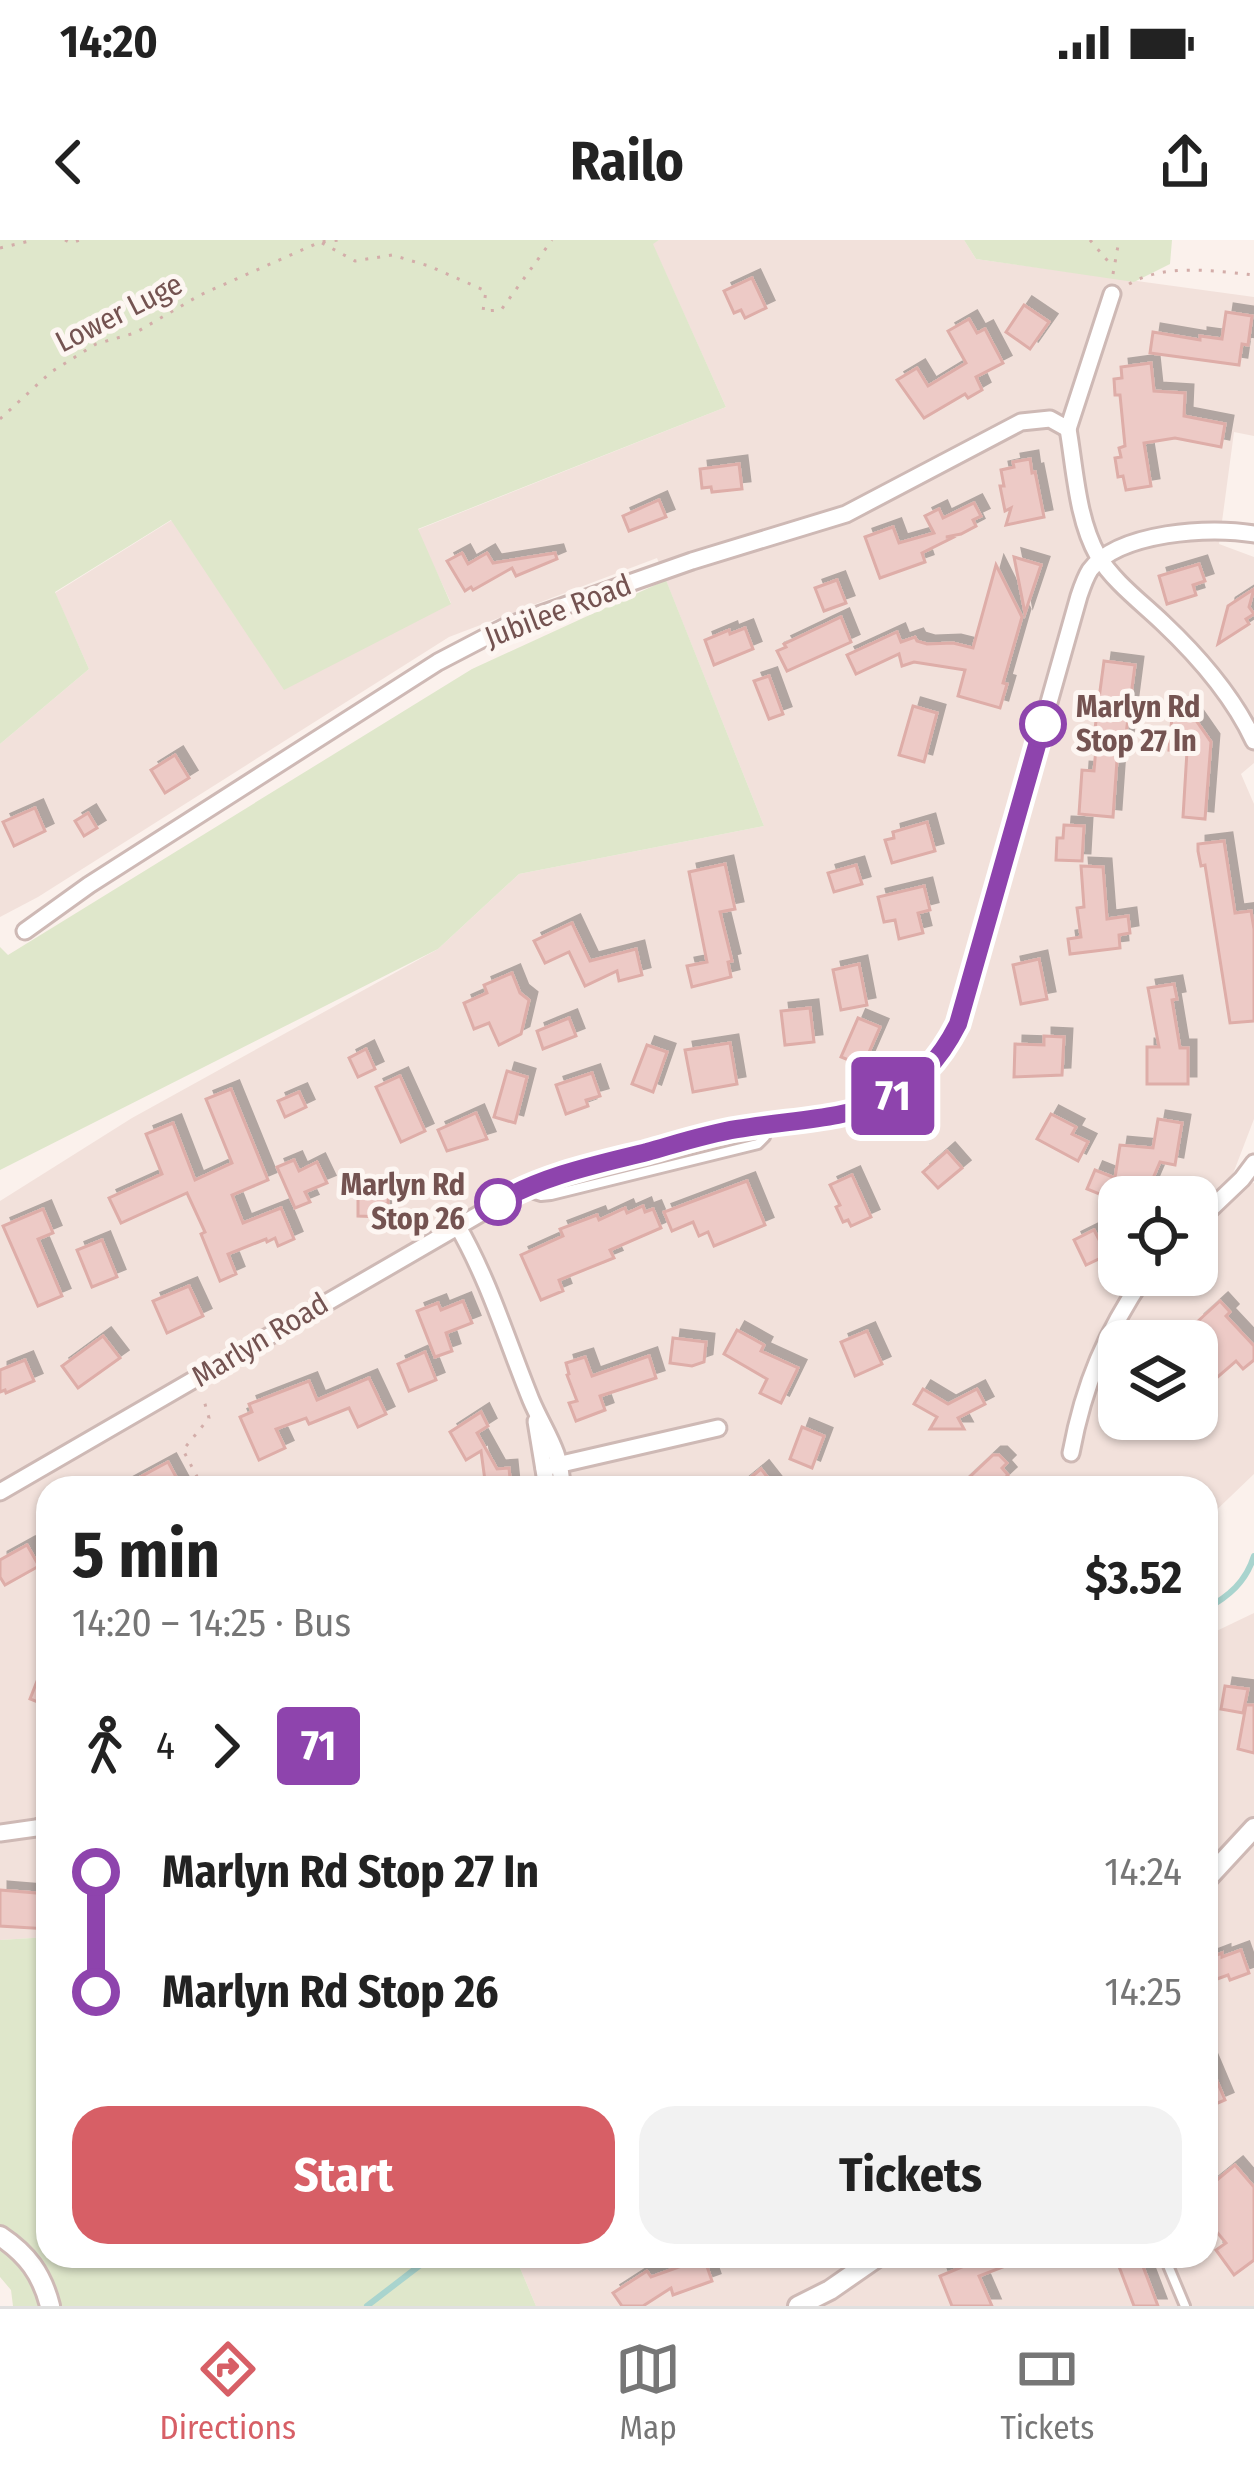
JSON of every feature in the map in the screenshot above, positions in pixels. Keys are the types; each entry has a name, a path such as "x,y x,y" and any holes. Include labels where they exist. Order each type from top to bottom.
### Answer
{"street":[{"path":"1112,294 1068,429 1091,542 1116,580 1224,690 1254,741"},
{"name":"Jubilee Road","path":"25,932 89,885 438,662 507,626 692,561 846,514 1021,422 1050,419 1068,429"},
{"path":"1100,560 1143,541 1198,529 1254,534"},
{"name":"Marlyn Road","path":"0,1492 520,1190 554,1176 732,1129 824,1119 875,1105 916,1082 944,1052 958,1024 1083,584 1100,560"},
{"path":"1218,1202 1254,1163"},
{"path":"457,1226 486,1283 557,1476"},
{"path":"1071,1453 1089,1377 1130,1296"},
{"path":"552,1466 718,1428"},
{"path":"550,1476 552,1466"},
{"path":"0,1834 36,1828"},
{"path":"1218,1867 1254,1828"},
{"path":"0,1834 36,1836"},
{"path":"0,2236 35,2266 50,2306"},
{"path":"798,2306 862,2268"}],"lane":[{"path":"1169,2268 1185,2306"}],"path":[{"path":"0,248 34,240"},
{"path":"65,240 80,240"},
{"name":"Lower Luge","path":"0,419 51,372 96,344 135,333 200,295 320,242 339,240"},
{"path":"320,242 355,261 392,255 429,266 486,291 483,310 501,310 552,240"},
{"path":"1090,240 1114,267"},
{"path":"1112,294 1119,240"},
{"path":"1112,294 1147,274 1200,270 1254,275"},
{"path":"194,1379 208,1411 184,1454 196,1476"}],"shaded area":[{"path":"659,240 964,240 976,259 1254,297 1254,436 1234,432 1219,544 1254,557 1254,763 1241,774 1254,804 1254,1119 1231,1179 1254,1183 1254,1474 1218,1508 1218,1476 36,1476 36,1938 0,1940 0,1201 132,1118 438,949 519,874 764,826 657,558 449,637 0,917 0,744 89,669 55,593 172,520 451,603 417,530 726,407 652,243"},
{"path":"1254,1613 1254,2306 536,2306 520,2268 1218,2268 1218,1630"}],"green space":[{"path":"0,240 659,240 653,244 726,407 418,529 451,604 284,690 171,520 55,592 89,669 0,744"},
{"path":"964,240 1172,240 1170,264 1134,282 976,259"},
{"path":"666,580 764,826 519,874 438,949 0,1170 0,947 8,955 472,669"},
{"path":"36,1938 36,2268 520,2268 536,2306 13,2306 11,2290 0,2277 0,1940"}],"building":[{"path":"752,278 766,308 745,318 741,310 734,313 724,291"},
{"path":"1024,305 1049,322 1030,349 1006,332"},
{"path":"1226,312 1252,316 1239,365 1150,353 1153,332 1222,339"},
{"path":"969,319 977,333 985,329 1003,363 976,377 982,390 968,398 965,394 924,418 897,380 917,368 928,386 966,363 948,331"},
{"path":"1151,363 1154,391 1185,393 1184,416 1225,424 1221,447 1175,438 1144,443 1151,486 1126,490 1115,458 1121,457 1119,448 1125,446 1114,379 1122,378 1121,367"},
{"path":"1030,459 1044,517 1006,525 1011,508 1005,511 1001,470"},
{"path":"739,464 742,489 712,492 711,487 702,488 700,469"},
{"path":"659,500 666,517 629,531 623,516"},
{"path":"974,503 981,516 973,520 976,526 922,553 925,562 880,578 865,537 893,527 899,543 934,533 925,516 939,509 943,518"},
{"path":"462,553 468,564 487,553 493,563 555,553 557,559 516,576 512,568 465,591 447,561"},
{"path":"1014,557 1041,565 1025,613"},
{"path":"1199,564 1205,581 1193,585 1196,595 1167,604 1159,576"},
{"path":"996,565 1022,617 1000,708 958,696 965,670 914,662 902,666 899,654 856,674 847,655 897,632 901,642 915,637 927,644 973,648"},
{"path":"837,580 846,603 824,611 815,588"},
{"path":"1254,589 1249,607 1254,614 1246,619 1249,624 1218,644 1228,606"},
{"path":"841,617 851,642 787,671 777,651 784,644"},
{"path":"745,628 753,649 714,665 705,640"},
{"path":"1104,661 1135,665 1123,757 1117,760 1113,817 1079,814 1082,770 1094,771"},
{"path":"769,676 783,714 769,719 754,681"},
{"path":"1173,705 1186,706 1211,742 1205,819 1183,817 1187,751 1169,750"},
{"path":"913,706 937,713 924,762 899,755"},
{"path":"175,755 189,778 165,793 151,770"},
{"path":"35,808 45,831 14,846 3,822"},
{"path":"88,813 97,828 84,836 75,821"},
{"path":"927,822 935,851 892,863 885,840 894,838 893,832"},
{"path":"1064,825 1084,826 1082,861 1056,860 1057,838 1063,838"},
{"path":"1224,841 1235,913 1251,911 1254,929 1254,1021 1230,1023 1205,865 1201,866 1198,851 1198,844"},
{"path":"725,864 735,909 720,912 732,961 728,962 731,977 692,987 687,966 707,962 689,872"},
{"path":"856,865 862,884 834,892 828,873"},
{"path":"1081,866 1103,867 1107,919 1128,916 1130,933 1119,935 1120,948 1070,954 1068,939 1081,937 1077,908 1084,907"},
{"path":"924,886 930,910 918,913 923,933 899,939 895,920 884,922 878,897"},
{"path":"572,923 590,961 636,949 642,975 619,981 617,971 585,986 569,952 545,963 534,941"},
{"path":"1039,959 1047,999 1021,1004 1013,965"},
{"path":"859,964 867,1005 841,1010 833,970"},
{"path":"512,973 520,993 529,1000 521,1034 499,1045 489,1023 474,1029 464,1003 487,993 484,985"},
{"path":"1174,984 1180,1048 1188,1048 1188,1084 1147,1084 1147,1047 1159,1047 1148,988"},
{"path":"810,1008 814,1042 785,1045 781,1011"},
{"path":"569,1018 576,1036 543,1049 537,1031"},
{"path":"858,1018 880,1027 863,1066 841,1057"},
{"path":"1044,1036 1064,1037 1062,1075 1014,1077 1015,1044 1044,1045"},
{"path":"730,1043 737,1084 693,1092 685,1050"},
{"path":"647,1045 667,1052 653,1092 632,1084"},
{"path":"366,1049 375,1069 358,1077 349,1058"},
{"path":"507,1071 527,1077 515,1123 494,1117"},
{"path":"592,1073 600,1096 566,1114 556,1085"},
{"path":"400,1076 425,1131 401,1142 376,1087"},
{"path":"231,1089 268,1180 232,1195 243,1223 281,1208 294,1239 278,1246 275,1238 266,1239 228,1254 236,1274 220,1281 187,1193 121,1223 109,1198 162,1174 146,1134 173,1123 195,1180 232,1163 206,1099"},
{"path":"299,1092 306,1107 285,1117 278,1101"},
{"path":"476,1113 487,1139 447,1151 438,1130"},
{"path":"1051,1114 1076,1127 1072,1134 1088,1142 1078,1161 1037,1139"},
{"path":"1158,1119 1182,1123 1175,1165 1160,1162 1154,1176 1115,1176 1120,1145 1153,1148"},
{"path":"947,1151 962,1168 938,1188 923,1172"},
{"path":"294,1160 299,1171 317,1162 327,1183 305,1192 310,1202 295,1208 277,1167"},
{"path":"1095,1170 1110,1176 1098,1176 1098,1193 1087,1189"},
{"path":"852,1175 871,1217 851,1226 848,1220 843,1222 830,1185"},
{"path":"747,1181 765,1225 714,1246 708,1232 699,1236 693,1222 672,1231 664,1212"},
{"path":"358,1185 389,1185 382,1217 358,1216"},
{"path":"643,1206 645,1212 653,1209 661,1228 610,1250 614,1258 559,1280 563,1291 541,1300 521,1255 563,1236 560,1229 597,1215 599,1220"},
{"path":"43,1209 53,1233 38,1239 62,1296 38,1306 3,1226"},
{"path":"1094,1230 1098,1259 1086,1265 1074,1240"},
{"path":"102,1240 117,1277 92,1287 77,1250"},
{"path":"189,1286 203,1316 167,1333 153,1301"},
{"path":"463,1301 472,1323 446,1333 452,1351 435,1357 417,1311 438,1303 441,1310"},
{"path":"1220,1301 1230,1312 1226,1316 1254,1346 1254,1360 1243,1369 1236,1361 1218,1377 1218,1320 1199,1320"},
{"path":"737,1330 764,1345 761,1351 798,1368 781,1403 760,1393 767,1379 724,1354"},
{"path":"867,1331 882,1364 855,1376 841,1342"},
{"path":"103,1336 120,1358 78,1388 62,1366"},
{"path":"673,1338 706,1342 704,1362 692,1366 670,1363"},
{"path":"425,1352 436,1380 409,1391 398,1364"},
{"path":"649,1356 656,1378 600,1396 605,1410 576,1421 569,1403 577,1401 566,1363 585,1357 592,1376"},
{"path":"25,1360 34,1381 0,1392 0,1370"},
{"path":"369,1378 386,1414 358,1427 349,1408 309,1424 306,1418 276,1429 285,1448 259,1460 240,1417 252,1412 249,1404 309,1381 317,1400"},
{"path":"923,1389 948,1404 977,1389 985,1404 958,1418 964,1429 930,1429 937,1417 914,1404"},
{"path":"481,1412 488,1426 477,1433 497,1469 509,1468 510,1476 484,1476 481,1451 466,1460 450,1432"},
{"path":"802,1427 824,1436 812,1468 790,1459"},
{"path":"993,1455 1007,1463 1002,1468 1007,1476 971,1476"},
{"path":"168,1462 176,1476 142,1476"},
{"path":"27,1545 36,1568 5,1585 0,1560"},
{"path":"1225,1686 1248,1689 1243,1713 1221,1709"},
{"path":"1246,1705 1254,1705 1254,1753 1238,1749"},
{"path":"0,1890 36,1893 36,1928 0,1926"},
{"path":"1241,1950 1249,1973 1218,1979 1218,1954"},
{"path":"1235,2165 1254,2187 1254,2260 1234,2275 1218,2253 1226,2243 1218,2233 1218,2179"},
{"path":"676,2268 707,2268 712,2281 673,2295 671,2288 643,2306 622,2306 613,2293 647,2271 651,2277"},
{"path":"959,2268 1000,2268 979,2276 992,2306 952,2306 940,2276"},
{"path":"1120,2268 1144,2268 1158,2306 1134,2306"}],"waterway":[{"path":"1218,1602 1236,1587 1254,1556"},
{"path":"367,2306 416,2268"}],"bus line":[{"name":"71","path":"498,1202 554,1176 732,1129 824,1119 875,1105 899,1094 931,1069 958,1024 968,994 1043,724"}],"place":[{"name":"Marlyn Rd Stop 27 In","path":"1043,724"},
{"name":"Marlyn Rd Stop 26","path":"498,1202"}]}
